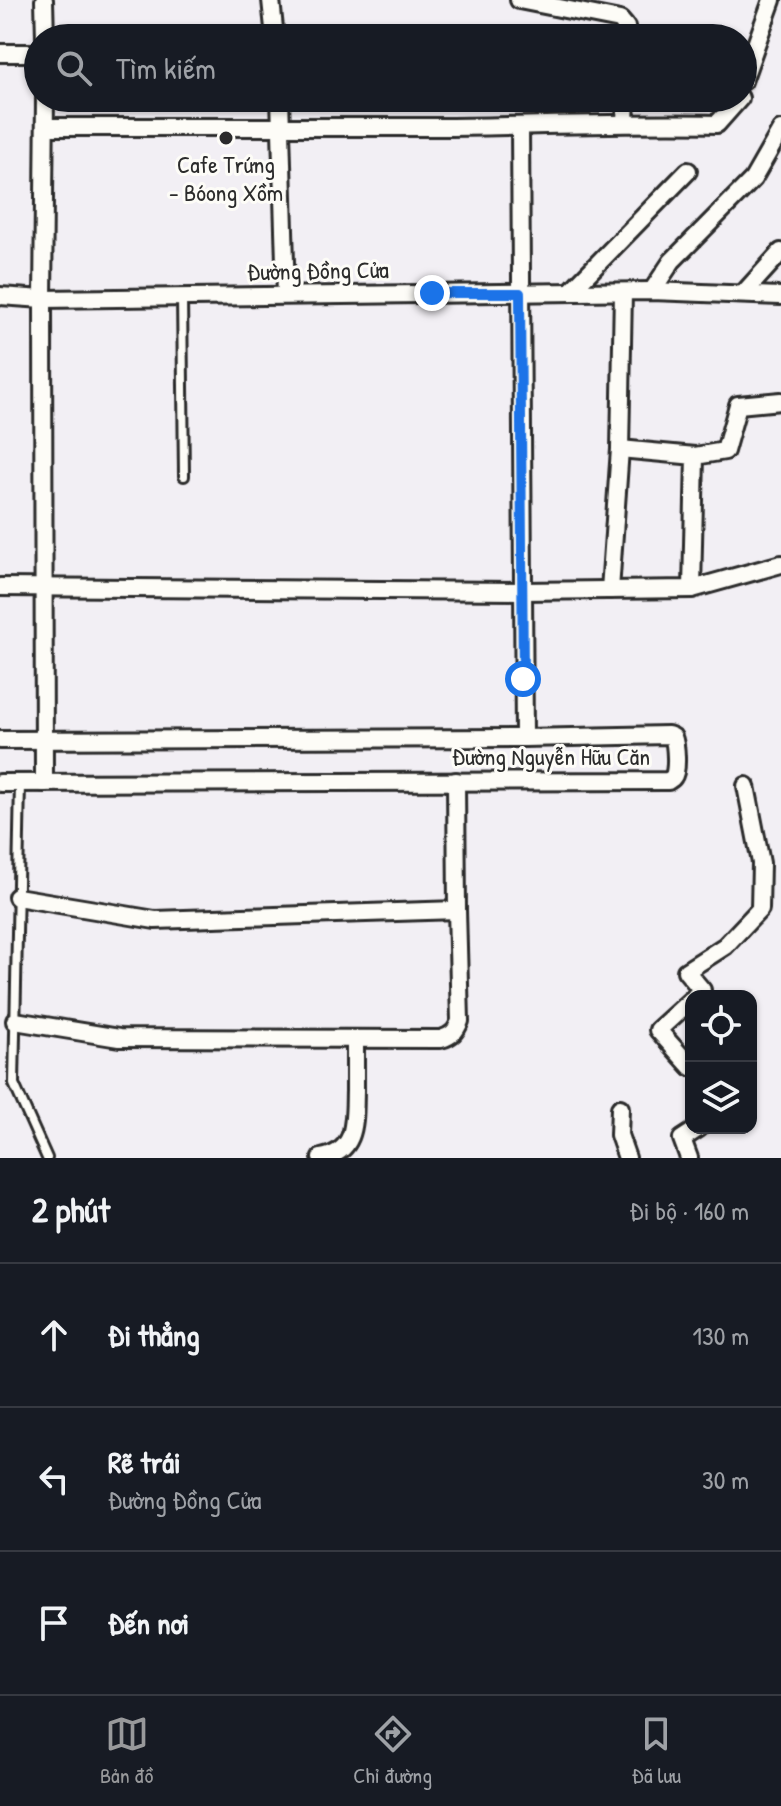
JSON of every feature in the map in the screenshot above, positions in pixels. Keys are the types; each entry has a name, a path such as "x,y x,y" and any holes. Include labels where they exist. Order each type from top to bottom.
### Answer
{"street":[{"path":"44,0 45,24"},
{"path":"271,0 274,24"},
{"path":"519,0 620,20 623,24"},
{"path":"757,42 772,0"},
{"path":"0,53 24,53"},
{"path":"44,783 45,112"},
{"path":"281,112 286,295"},
{"path":"625,112 625,122"},
{"path":"45,127 520,126 625,122 717,124 728,112"},
{"path":"520,126 524,738"},
{"path":"652,291 672,261 753,179 781,130"},
{"path":"570,292 688,171"},
{"path":"743,294 781,252"},
{"name":"Đường Đồng Cửa","path":"0,296 43,299 652,291 781,296"},
{"path":"610,590 620,449 623,292"},
{"path":"620,449 695,456 725,451 738,405 781,401"},
{"path":"692,589 695,456"},
{"path":"0,587 522,591 692,589 781,564"},
{"name":"Đường Nguyễn Hữu Căn","path":"0,740 668,735 676,742 675,773 668,781 0,783"},
{"path":"15,1021 119,1038 441,1039 453,1034 460,1021 456,781"},
{"path":"702,990 686,971 725,946 760,909 761,863 746,786"},
{"path":"17,897 155,920 457,910"},
{"path":"685,1005 658,1030 685,1060"},
{"path":"321,1158 341,1151 354,1127 355,1039"},
{"path":"620,1108 619,1135 627,1158"},
{"path":"689,1158 682,1139 690,1134"}],"lane":[{"path":"182,296 184,476"},
{"path":"20,783 14,1084 47,1158"}],"place":[{"name":"Cafe Trứng - Bóong Xồm","path":"226,138"}],"route":[{"path":"432,293 520,293 523,679"}]}
